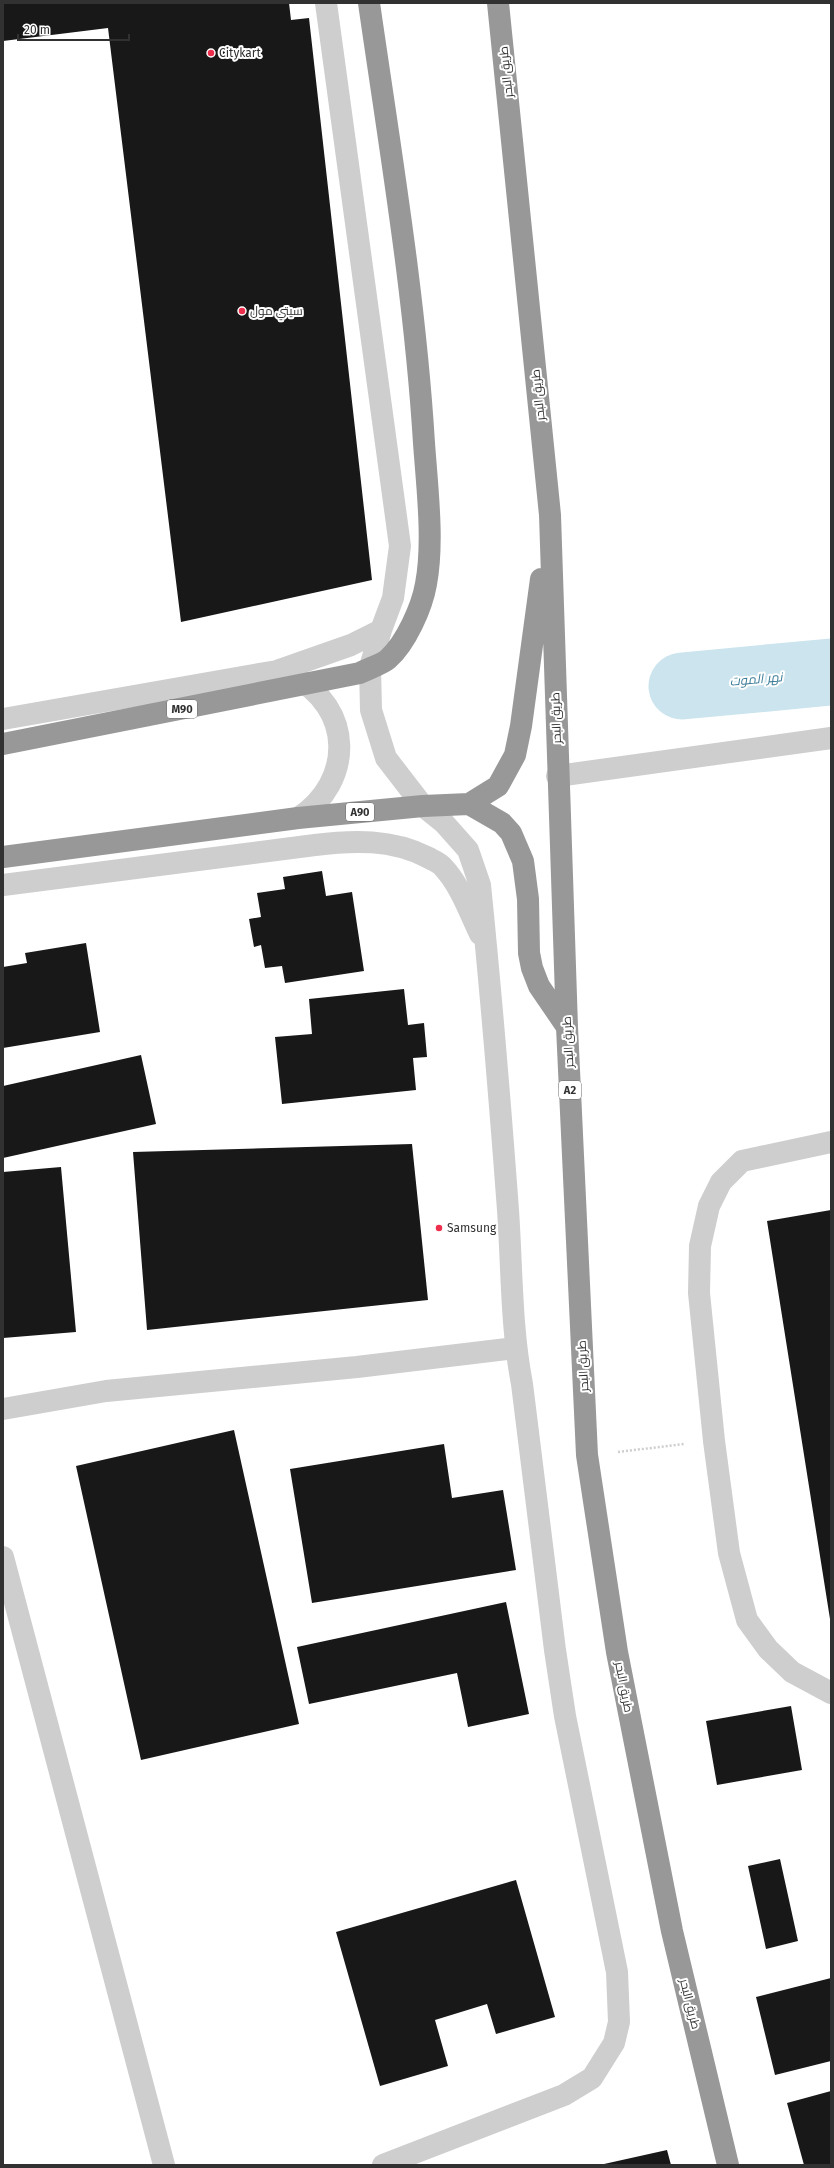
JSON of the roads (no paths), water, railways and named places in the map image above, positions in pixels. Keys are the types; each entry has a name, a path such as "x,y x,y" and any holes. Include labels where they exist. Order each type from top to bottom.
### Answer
{"highway":[{"name":"M90","path":"3,744 360,673 388,659 401,642 420,604 426,584 428,563 427,487 420,387 395,184 369,3"},
{"name":"طريق البحر","path":"498,3 550,515 557,776 587,1455 617,1652 672,1931 728,2165"},
{"path":"550,515 521,726 515,755 498,786 470,804 502,822 511,833 524,869 528,899 529,953 532,968 539,986 567,1027"},
{"name":"A90","path":"298,818 423,806 470,804"},
{"path":"3,857 298,818"}],"street":[{"path":"326,3 400,546 393,598 370,667 371,710 386,758 423,806 444,823 468,850 480,885 512,1262 515,1348 530,1444 556,1657 586,1824 617,1972 619,2022 614,2043 592,2078 564,2095 383,2165"},
{"path":"3,719 277,671 351,645 382,630"},
{"path":"277,671 293,676 319,694 335,722 339,737 339,753 331,784 322,798 311,809 298,818"},
{"path":"557,776 831,738"},
{"path":"3,885 228,855 351,841 376,841 418,853 442,865 458,889 486,947"},
{"path":"831,1142 742,1161 721,1182 709,1206 700,1246 699,1293 714,1441 729,1553 748,1620 768,1649 792,1672 831,1693"},
{"path":"3,1409 106,1391 364,1366 515,1348"},
{"path":"3,1557 164,2165"}],"waterway":[{"name":"نهر الموت","path":"682,686 831,672"}],"place":[{"name":"Citykart","path":"211,53"},
{"name":"سيتي مول","path":"242,311"},
{"name":"Samsung","path":"439,1228"}]}
